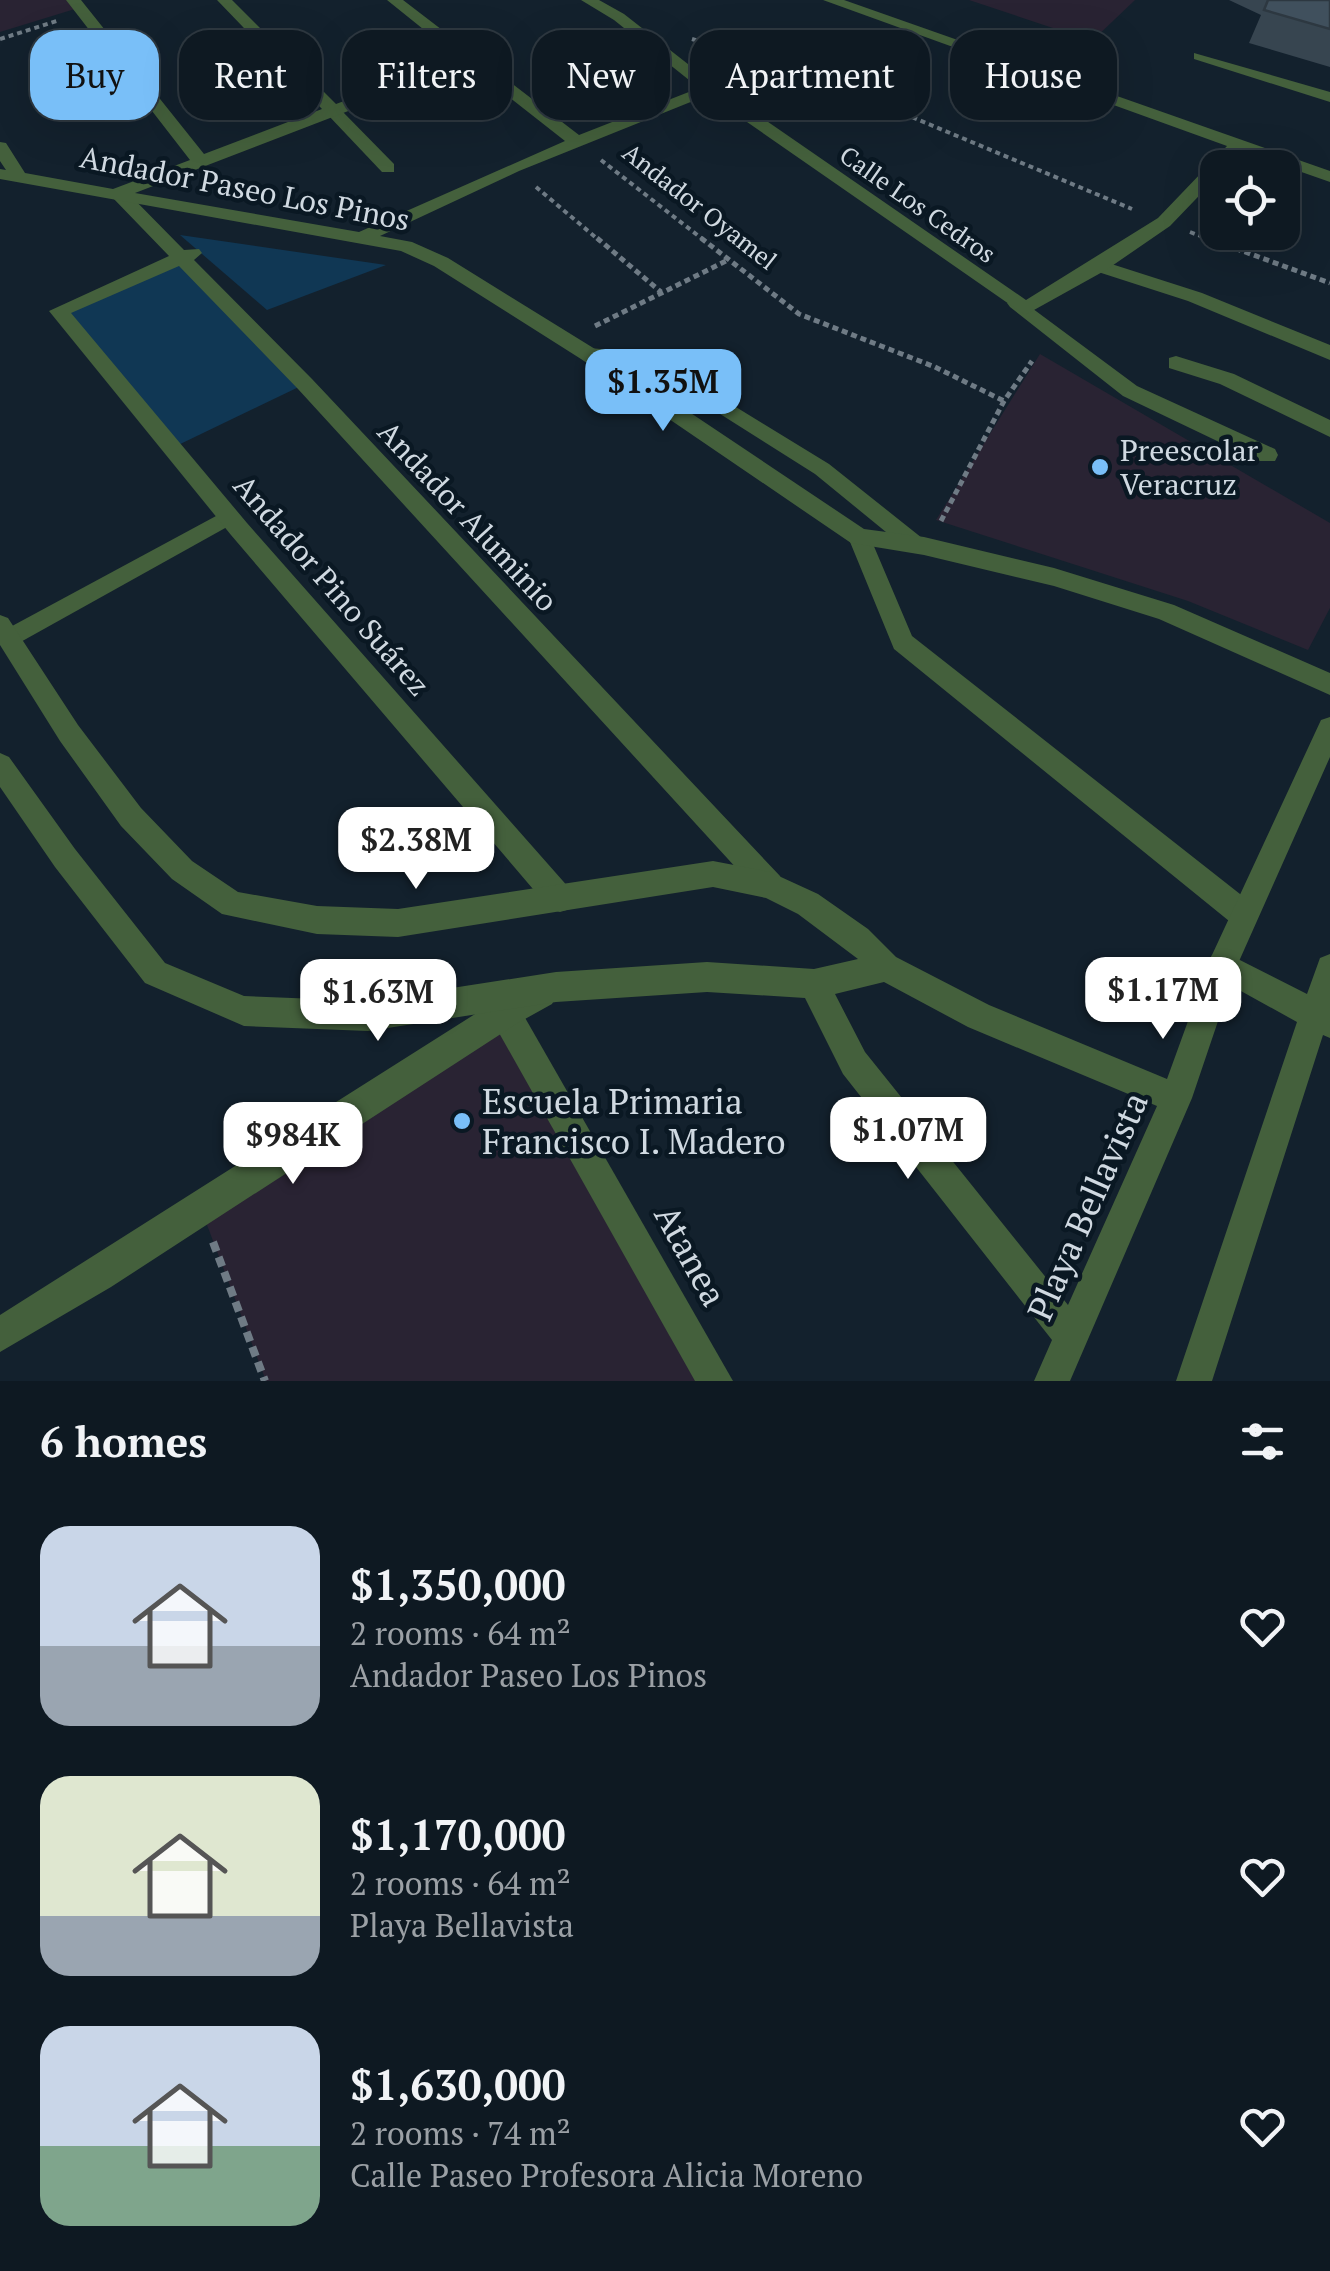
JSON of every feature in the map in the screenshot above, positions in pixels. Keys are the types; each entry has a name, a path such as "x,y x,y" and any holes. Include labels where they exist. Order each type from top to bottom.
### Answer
{"street":[{"path":"224,0 388,168"},
{"name":"Andador Oyamel","path":"394,0 433,30"},
{"name":"Calle Los Cedros","path":"588,0 619,17 690,73"},
{"path":"830,0 1330,177"},
{"path":"78,6 201,162"},
{"path":"1199,56 1330,97"},
{"name":"Andador Oyamel","path":"512,91 576,141"},
{"path":"361,238 513,167 690,97"},
{"path":"118,193 342,109"},
{"name":"Calle Los Cedros","path":"754,120 1021,306 1130,391 1267,455"},
{"path":"1021,306 1099,266 1164,222 1236,146"},
{"path":"0,147 9,175"},
{"name":"Andador Paseo Los Pinos","path":"9,175 406,246 442,262 588,354 860,537 920,545 1054,578 1166,612 1330,684"},
{"name":"Andador Aluminio","path":"118,193 186,256 770,885"},
{"name":"Andador Pino Suárez","path":"186,256 59,312 229,517 560,898"},
{"path":"1099,266 1195,296 1330,353"},
{"path":"1176,363 1227,379 1330,430"},
{"path":"860,537 903,642 1244,915"},
{"path":"4,631 69,734 131,817 182,870 232,904 316,920 398,923 713,874 770,885 808,904 846,930 886,967 979,1016 1176,1098"},
{"name":"Playa Bellavista","path":"1052,1381 1176,1098 1222,965 1330,728"},
{"path":"0,766 155,974 244,1012 368,1016 556,986 708,977 814,984 886,967"},
{"path":"1222,965 1322,1018"},
{"path":"1194,1381 1322,1018 1330,968"},
{"path":"814,984 854,1063 1071,1336"},
{"path":"0,1334 505,1013 556,986"},
{"name":"Atanea","path":"505,1013 715,1381"}],"lane":[{"path":"588,354 626,357 655,365 830,472 920,545"},
{"path":"4,631 229,517"}],"path":[{"path":"0,39 78,6"},
{"path":"919,120 1164,222 1330,283"},
{"name":"Andador Oyamel","path":"576,141 799,314 936,367 1004,401"},
{"path":"513,167 661,292"},
{"path":"566,341 728,260"},
{"path":"920,545 956,499 1004,401 1032,362"},
{"path":"202,1208 265,1381"}],"shaded area":[{"path":"0,0 68,0 75,9 0,32"},
{"path":"969,0 1135,0 1104,30 1059,30"},
{"path":"180,235 386,265 267,310"},
{"path":"179,259 305,384 174,447 59,311"},
{"name":"Preescolar Veracruz","path":"1040,354 1330,523 1330,608 1308,650 1188,601 936,520"},
{"name":"Escuela Primaria Francisco I. Madero","path":"512,1024 713,1381 266,1381 204,1217"}],"building":[{"path":"1268,0 1330,0 1330,29 1264,10"}],"place":[{"name":"Preescolar Veracruz","path":"1100,467"},
{"name":"Escuela Primaria Francisco I. Madero","path":"462,1121"}]}
